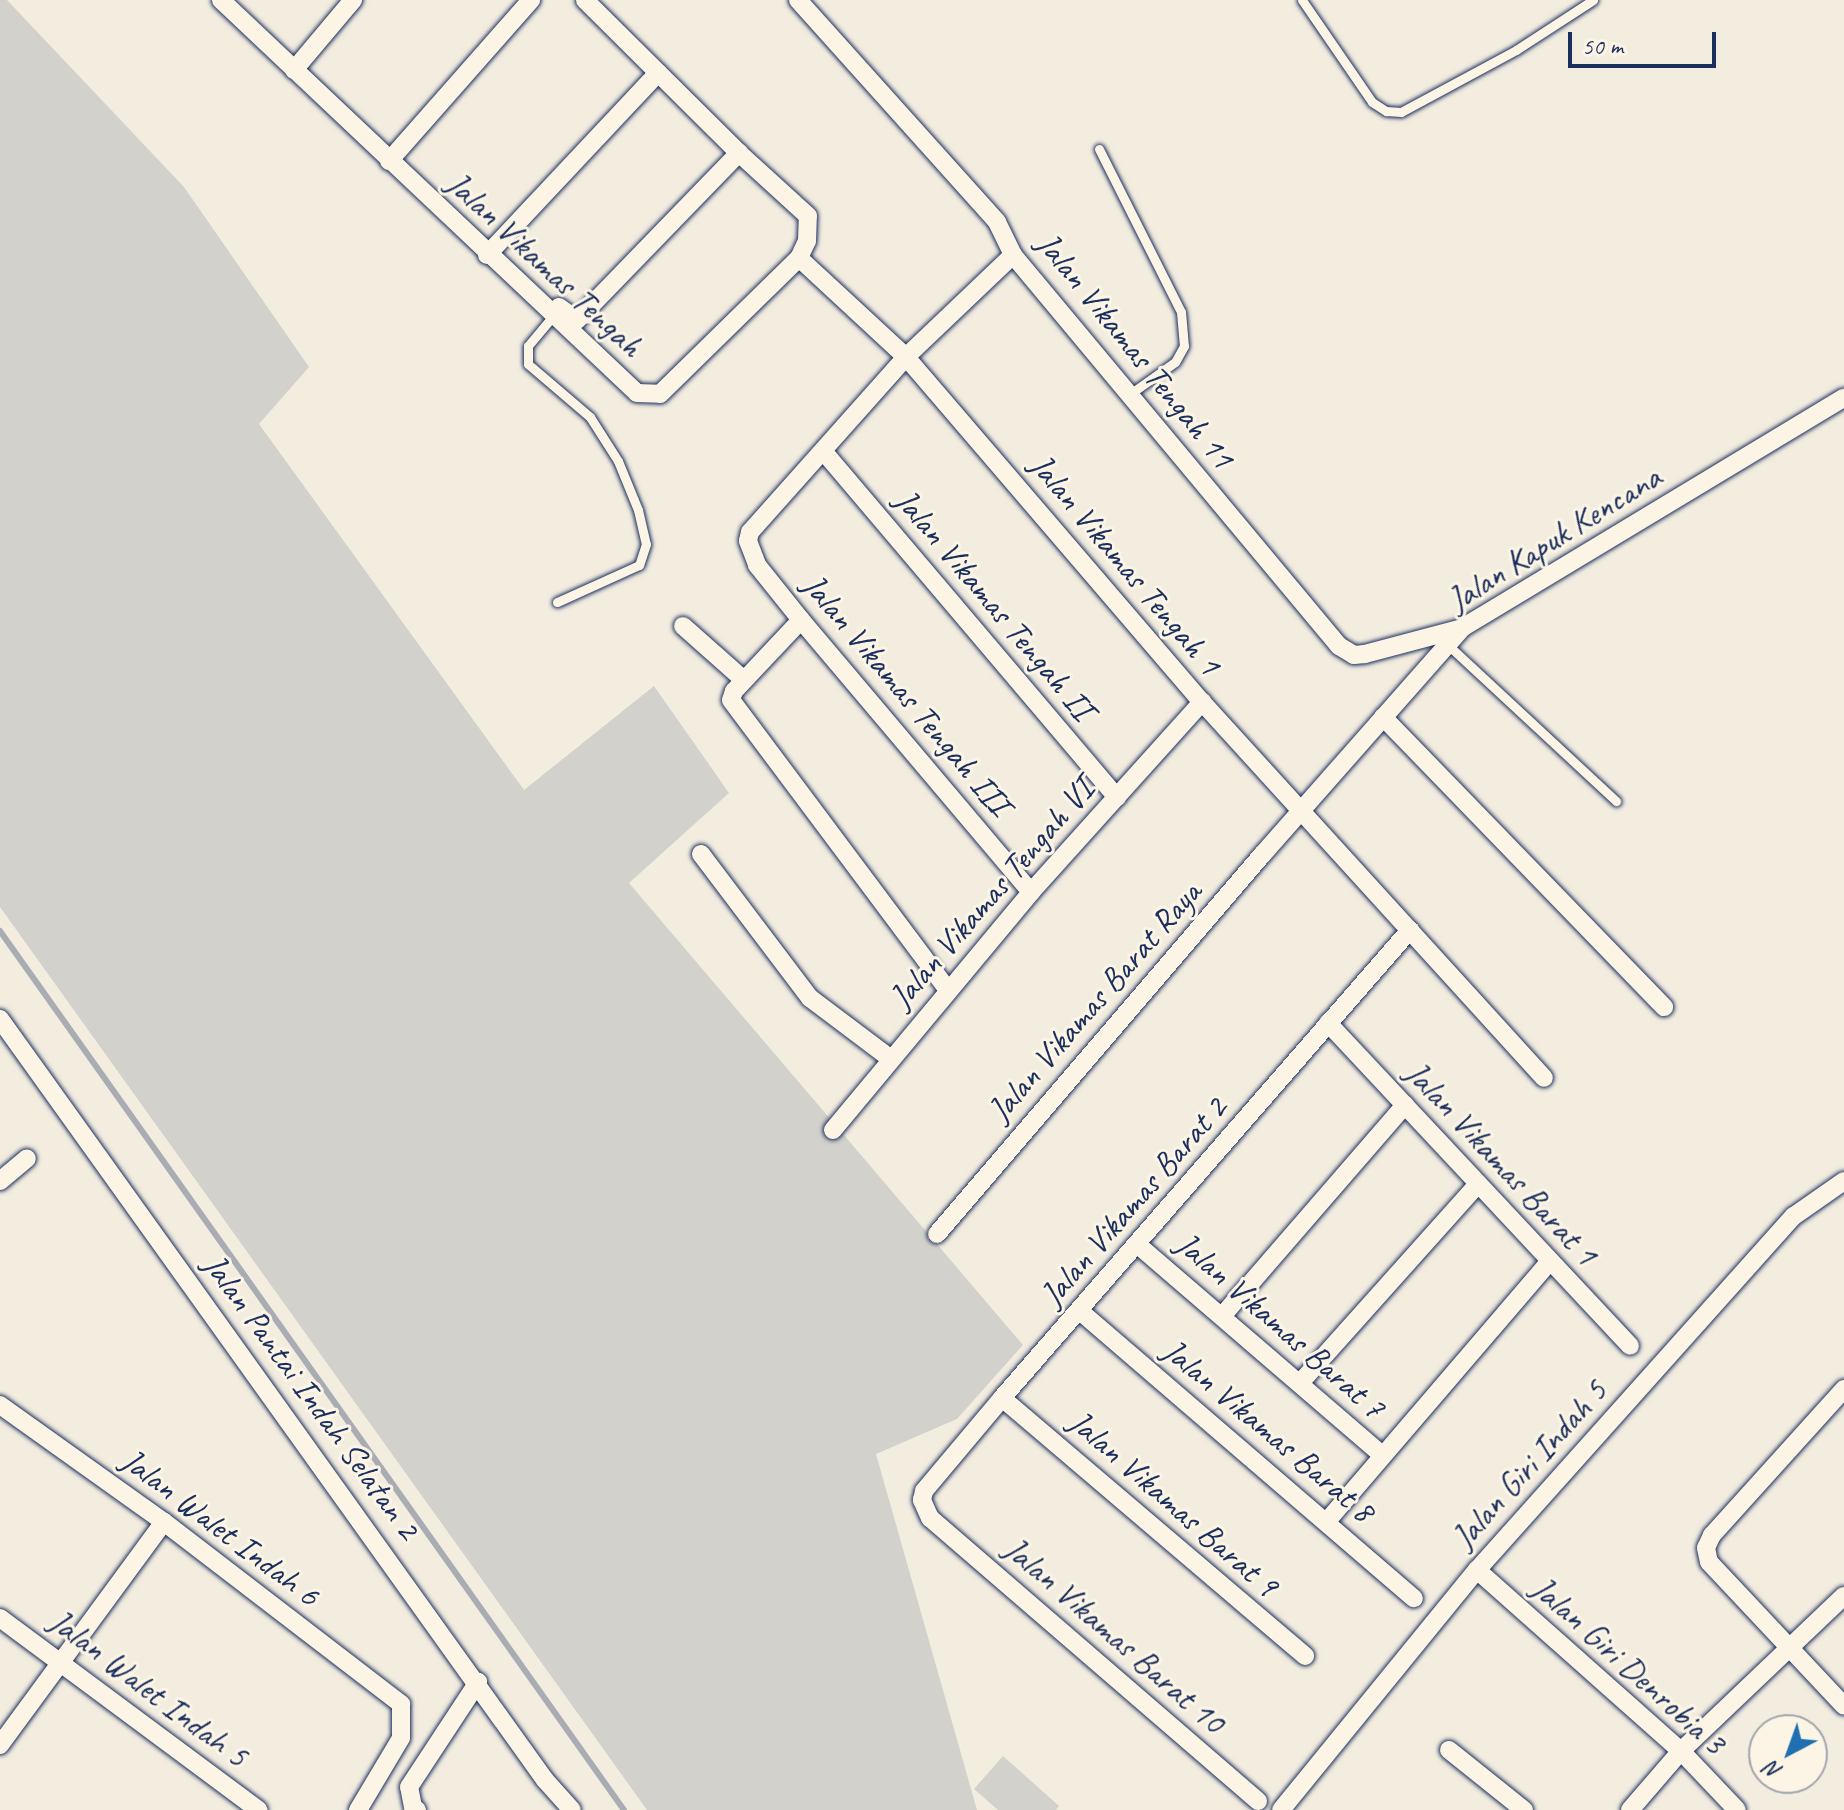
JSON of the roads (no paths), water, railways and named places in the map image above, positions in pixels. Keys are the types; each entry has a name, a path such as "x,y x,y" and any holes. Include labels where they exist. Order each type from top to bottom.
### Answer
{"street":[{"name":"Jalan Vikamas Tengah","path":"221,0 487,255 552,308 637,393 660,394 799,258"},
{"path":"294,70 353,0"},
{"path":"389,161 531,0"},
{"path":"585,0 739,153 808,216 807,241 799,258"},
{"name":"Jalan Vikamas Tengah 11","path":"798,0 997,222 1013,255 1339,646 1354,655 1365,654 1462,628"},
{"path":"487,255 658,73"},
{"path":"552,308 574,322 577,320 739,153"},
{"path":"824,452 906,357 1013,255"},
{"name":"Jalan Vikamas Tengah 1","path":"799,258 906,357 1202,702 1300,810"},
{"name":"Jalan Kapuk Kencana","path":"1300,810 1462,628 1844,398"},
{"name":"Jalan Vikamas Tengah III","path":"824,452 750,532 748,541 757,565 1031,892"},
{"name":"Jalan Vikamas Tengah II","path":"824,452 1117,797"},
{"path":"801,620 734,691 731,700 948,990"},
{"path":"683,626 744,680"},
{"name":"Jalan Vikamas Tengah VI","path":"833,1130 1031,892 1202,702"},
{"path":"1383,717 1664,1007"},
{"path":"1300,810 1544,1078"},
{"name":"Jalan Vikamas Barat Raya","path":"937,1234 1300,810"},
{"path":"701,854 810,998 891,1059"},
{"name":"Jalan Vikamas Barat 2","path":"930,1518 922,1506 924,1491 1410,930"},
{"name":"Jalan Pantai Indah Selatan 2","path":"0,1019 478,1682 545,1780 572,1810"},
{"name":"Jalan Vikamas Barat 1","path":"1328,1023 1630,1346"},
{"path":"1223,1315 1405,1105"},
{"path":"2,1176 27,1158"},
{"name":"Jalan Giri Indah 5","path":"1281,1810 1477,1570 1794,1216 1844,1181"},
{"path":"1300,1383 1478,1184"},
{"name":"Jalan Vikamas Barat 7","path":"1138,1245 1382,1455"},
{"path":"1328,1520 1549,1262"},
{"name":"Jalan Vikamas Barat 8","path":"1081,1312 1328,1520 1414,1598"},
{"path":"1844,1389 1712,1535 1706,1548 1709,1562 1844,1706"},
{"name":"Jalan Vikamas Barat 9","path":"1002,1398 1305,1656"},
{"name":"Jalan Walet Indah 6","path":"0,1405 164,1522 401,1704 401,1738 358,1810"},
{"name":"Jalan Vikamas Barat 10","path":"930,1518 1258,1801"},
{"path":"0,1745 59,1660 164,1522"},
{"name":"Jalan Giri Denrobia 3","path":"1477,1570 1681,1751 1737,1810"},
{"path":"1630,1810 1681,1751 1844,1596"},
{"name":"Jalan Walet Indah 5","path":"0,1618 259,1810"},
{"path":"417,1810 413,1807 409,1787 478,1682"},
{"path":"1449,1750 1524,1810"}],"lane":[{"path":"1302,0 1372,102 1386,111 1401,112 1516,50 1593,0"},
{"path":"1099,149 1181,312 1184,346 1175,362 1130,394"},
{"path":"552,308 528,346 528,364 590,417 618,461 638,510 646,544 639,565 557,602"},
{"path":"1447,644 1616,801"}],"waterway":[{"path":"0,931 624,1810"}]}
